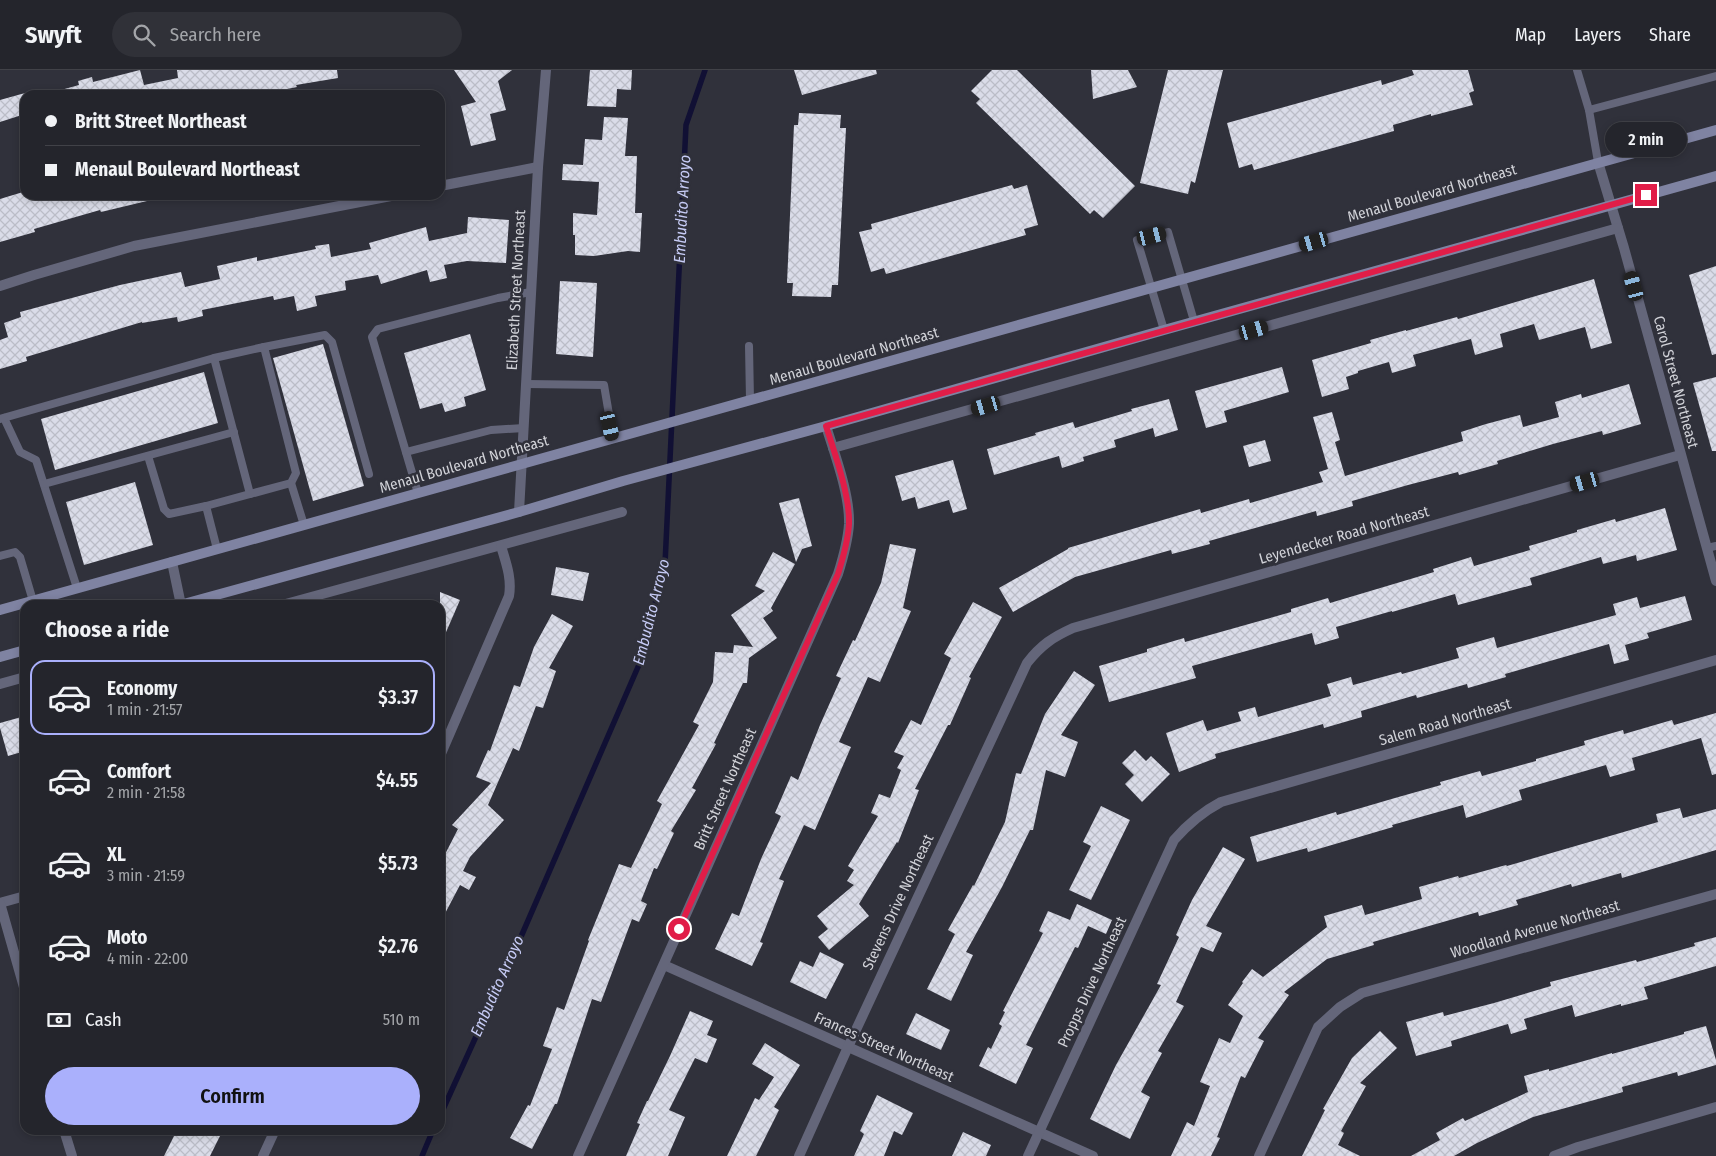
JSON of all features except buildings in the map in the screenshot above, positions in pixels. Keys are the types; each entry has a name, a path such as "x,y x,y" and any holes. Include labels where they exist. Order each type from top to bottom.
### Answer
{"main road":[{"name":"Menaul Boulevard Northeast","path":"36,600 1716,130"},
{"path":"199,600 1716,176"},
{"name":"Menaul Boulevard Northeast","path":"0,610 20,605"},
{"path":"0,657 20,651"}],"street":[{"name":"Elizabeth Street Northeast","path":"519,512 538,167 546,70"},
{"name":"Carol Street Northeast","path":"1598,162 1680,454 1711,547 1716,581"},
{"path":"445,185 538,167"},
{"path":"0,286 134,246 370,200"},
{"path":"833,448 1618,228"},
{"name":"Britt Street Northeast","path":"578,1156 838,574 845,550 849,524 845,490 826,426"},
{"name":"Leyendecker Road Northeast","path":"1027,663 1038,649 1053,638 1073,628 1680,454"},
{"path":"301,600 622,512"},
{"path":"445,744 511,586 501,546"},
{"path":"172,562 180,600"},
{"name":"Salem Road Northeast","path":"1188,825 1204,812 1221,802 1716,660"},
{"name":"Stevens Drive Northeast","path":"800,1156 848,1046 1027,663"},
{"path":"0,684 20,678"},
{"name":"Propps Drive Northeast","path":"1028,1156 1174,840 1188,825"},
{"name":"Woodland Avenue Northeast","path":"1259,1156 1318,1027 1340,1007 1362,993 1716,894"},
{"path":"20,897 0,903 20,973"},
{"name":"Frances Street Northeast","path":"664,964 1093,1156"},
{"path":"1554,1156 1578,1147 1716,1107"},
{"path":"66,1135 72,1156"},
{"path":"263,1156 273,1135"}],"lane":[{"path":"1577,70 1589,110 1598,162"},
{"path":"1589,110 1711,75"},
{"path":"1164,330 1136,240 1168,232 1194,321"},
{"path":"418,493 372,337 378,329 498,298 531,292"},
{"path":"77,588 36,460 20,452 2,419 214,358 325,334 332,342 370,474"},
{"path":"749,346 750,400"},
{"path":"264,347 296,472 291,484 304,525"},
{"path":"214,358 250,494"},
{"path":"526,384 604,385 613,438"},
{"path":"406,452 492,430 524,428"},
{"path":"44,484 234,432"},
{"path":"148,456 164,509 169,514 291,484"},
{"path":"206,506 217,549"},
{"path":"0,556 15,552 20,557 33,600"}],"waterway":[{"name":"Embudito Arroyo","path":"445,1105 517,946 641,660 665,564 686,125 705,70"},
{"name":"Embudito Arroyo","path":"422,1156 431,1135"}],"route":[{"path":"679,929 838,574 845,550 849,524 845,490 826,426 1646,195"}]}
